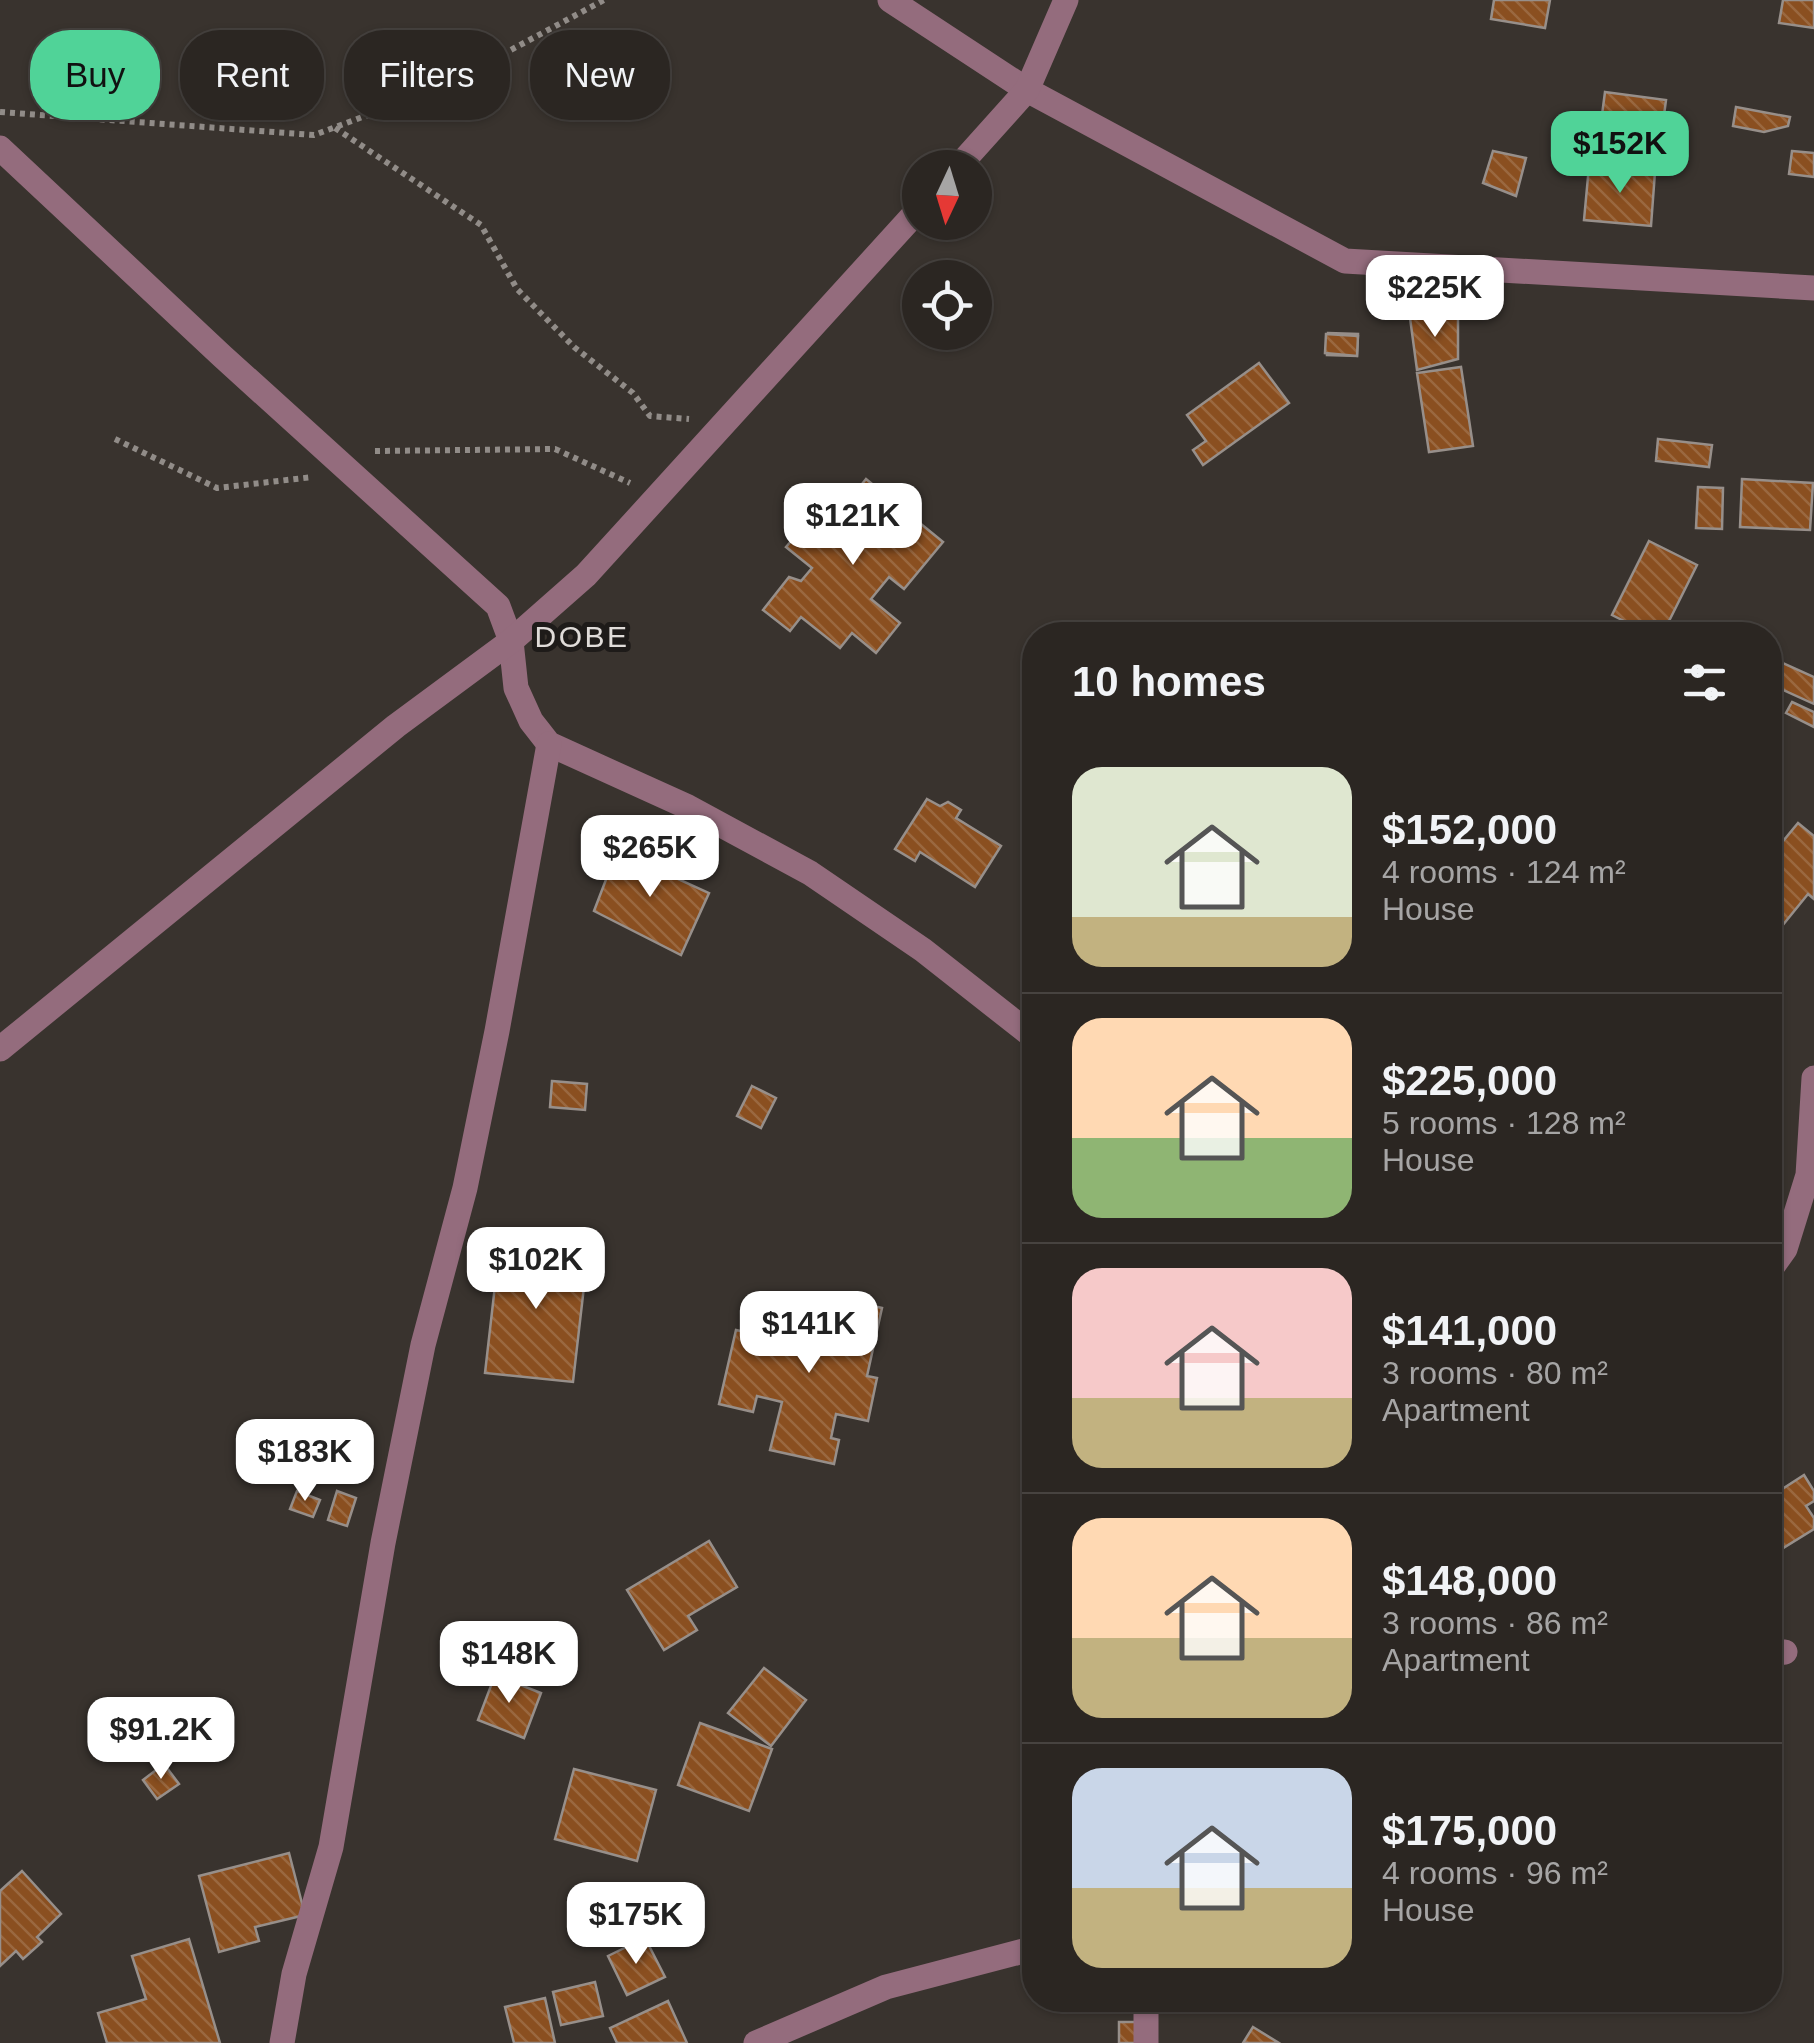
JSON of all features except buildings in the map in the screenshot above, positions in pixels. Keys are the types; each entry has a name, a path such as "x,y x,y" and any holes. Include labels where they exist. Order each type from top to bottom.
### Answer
{"street":[{"path":"890,0 1027,90 1345,260 1814,288"},
{"path":"973,150 1027,90 1066,0"},
{"path":"0,148 498,606 511,642 516,688 549,744 688,806 810,873 924,950 1022,1028"},
{"path":"0,1049 396,726 511,642 586,575 902,228"},
{"path":"282,2043 294,1974 331,1847 386,1526 422,1345 465,1188 549,744"},
{"path":"1782,1253 1808,1175 1814,1078"},
{"path":"756,2043 886,1987 1022,1951"},
{"path":"1146,2012 1146,2043"}],"path":[{"path":"0,112 314,135 438,89 604,0"},
{"path":"334,128 481,225 517,289 574,347 633,393 650,416 726,422"}],"district":[{"name":"DOBE","path":"582,636"}]}
